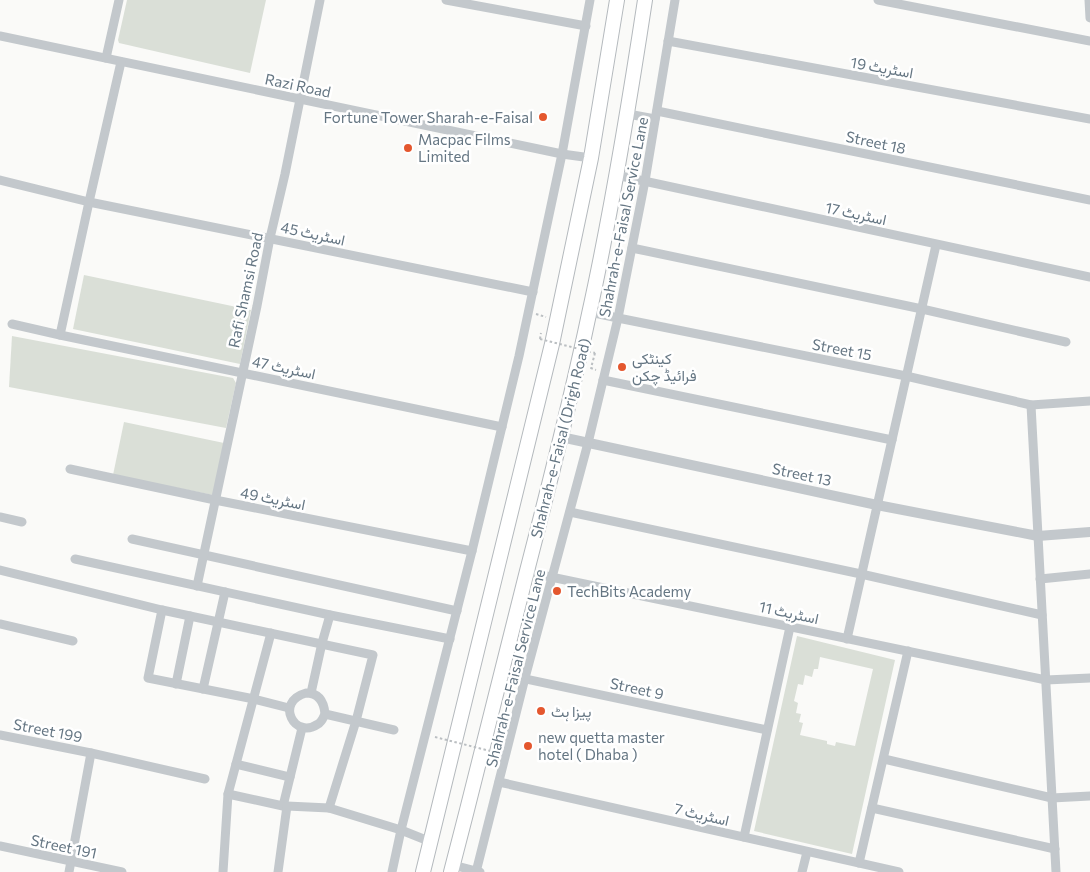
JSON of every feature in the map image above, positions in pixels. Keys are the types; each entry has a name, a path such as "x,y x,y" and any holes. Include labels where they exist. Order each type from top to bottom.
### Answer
{"highway":[{"name":"Shahrah-e-Faisal (Drigh Road)","path":"423,872 552,344 591,158 617,0"},
{"name":"Shahrah-e-Faisal (Drigh Road)","path":"452,869 561,438 590,312 628,114 646,0"}],"street":[{"path":"106,58 119,0"},
{"name":"Rafi Shamsi Road","path":"197,586 320,0"},
{"path":"446,0 586,26"},
{"path":"392,872 534,292 562,154 590,0"},
{"name":"Shahrah-e-Faisal Service Lane","path":"477,872 525,678 588,443 618,318 645,181 675,0"},
{"path":"878,0 1090,42"},
{"path":"1089,0 1090,18"},
{"name":"Razi Road","path":"0,36 562,154 591,158"},
{"name":"اسٹریٹ 19","path":"668,41 1090,119"},
{"path":"60,335 121,62"},
{"name":"Street 18","path":"628,114 656,115 1090,200"},
{"name":"اسٹریٹ 17","path":"616,175 1090,277"},
{"name":"اسٹریٹ 45","path":"0,180 89,202 534,292"},
{"path":"847,638 936,245"},
{"path":"632,248 922,309 1066,342"},
{"name":"Street 15","path":"590,312 906,376 1031,405 1090,401"},
{"name":"اسٹریٹ 47","path":"12,324 502,427"},
{"path":"603,380 892,440"},
{"path":"1031,405 1056,872"},
{"name":"Street 13","path":"561,438 877,505 1038,536 1090,532"},
{"name":"اسٹریٹ 49","path":"70,469 472,551"},
{"path":"570,512 1042,615"},
{"path":"0,517 22,522"},
{"path":"132,539 457,611"},
{"path":"75,559 330,615 450,639"},
{"path":"0,570 162,610 373,654 356,721 329,808"},
{"name":"اسٹریٹ 11","path":"527,572 1046,680 1090,678"},
{"path":"1040,579 1090,574"},
{"path":"203,689 225,592"},
{"path":"162,610 148,678 254,699 289,708"},
{"path":"311,693 330,615"},
{"path":"176,684 190,616"},
{"path":"0,624 73,640"},
{"path":"744,837 790,627"},
{"path":"223,872 228,794 272,632"},
{"path":"859,863 908,651"},
{"name":"Street 9","path":"502,674 767,730"},
{"path":"311,693 316,695 322,702 326,714 319,724 309,728 302,728 295,724 289,708 293,700 299,695 311,693"},
{"path":"326,714 394,730"},
{"path":"278,872 285,806 302,728"},
{"name":"Street 199","path":"0,735 205,779"},
{"path":"69,872 91,753"},
{"path":"884,759 1052,798 1090,796"},
{"path":"236,764 290,777"},
{"name":"اسٹریٹ 7","path":"499,782 898,872"},
{"path":"228,794 285,806 329,808 401,830 431,842"},
{"path":"872,808 1055,849"},
{"name":"Street 191","path":"0,846 122,872"},
{"path":"802,872 807,852"},
{"path":"452,869 477,872"}],"path":[{"path":"540,339 595,353 591,368"},
{"path":"435,738 502,754"}],"shaded area":[{"path":"127,0 266,0 250,73 119,43 118,40"},
{"path":"84,275 251,310 240,364 73,329"},
{"path":"12,336 233,378 236,383 226,428 9,387"},
{"path":"124,422 224,443 213,495 113,475"},
{"path":"797,636 895,660 852,854 754,831","holes":["820,657 873,669 855,746 836,742 835,746 827,744 827,741 800,735 803,723 799,722 801,714 796,713 798,703 794,701 798,684 803,685 805,675 812,677 814,669 818,669"]}],"place":[{"name":"Fortune Tower Sharah-e-Faisal","path":"543,117"},
{"name":"Macpac Films Limited","path":"408,148"},
{"name":"کینٹکی فرائیڈ چکن","path":"622,367"},
{"name":"TechBits Academy","path":"557,591"},
{"name":"پیزا ہٹ","path":"541,711"},
{"name":"new quetta master hotel ( Dhaba )","path":"528,746"}]}
